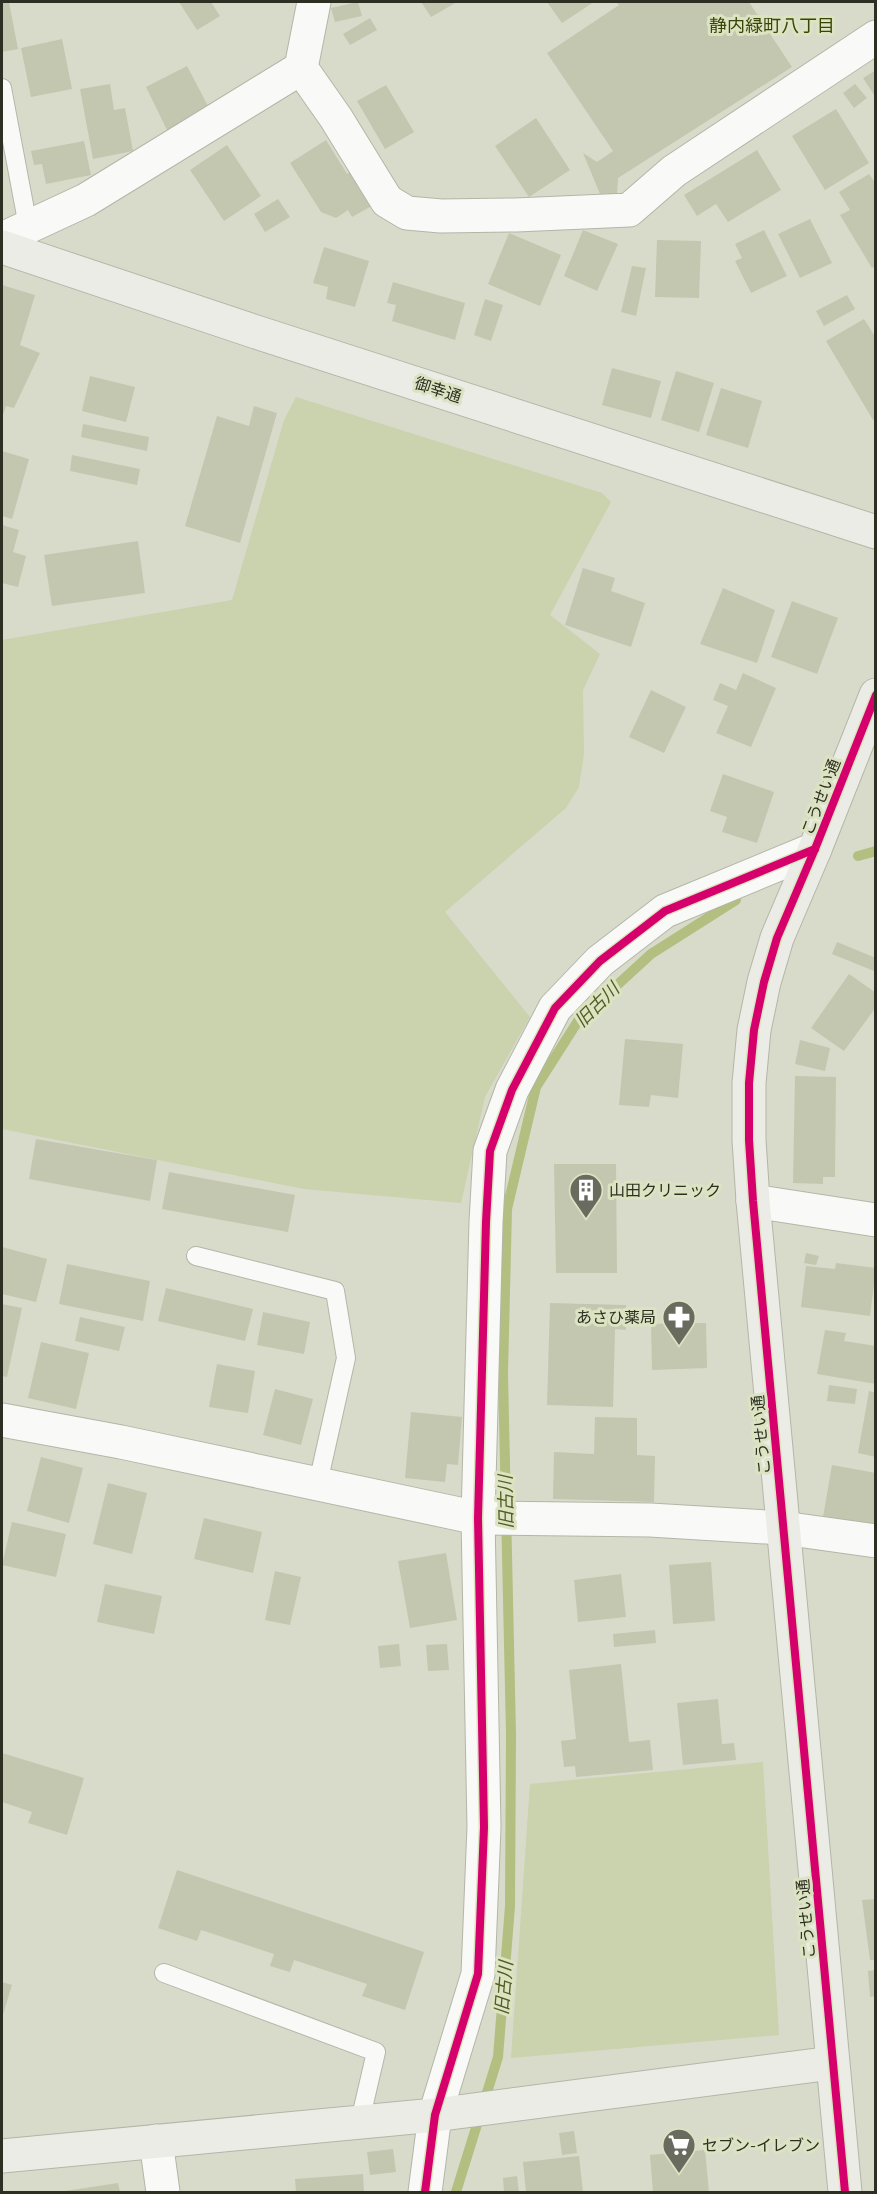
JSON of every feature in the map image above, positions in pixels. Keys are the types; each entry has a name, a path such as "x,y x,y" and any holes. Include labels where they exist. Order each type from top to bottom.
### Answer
{"street":[{"path":"314,2 301,68 336,118 387,201 406,213 441,216 629,210 674,171 876,37"},
{"path":"15,232 86,200 301,68"},
{"name":"御幸通","path":"2,247 256,332 876,532"},
{"name":"こうせい通","path":"845,2193 753,1202 749,1140 749,1083 754,1030 764,982 777,938 876,696"},
{"path":"425,2193 449,2113 478,1974 497,1518 486,1222 490,1151 512,1090 555,1008 600,961 665,911 815,849"},
{"path":"753,1202 876,1220"},
{"path":"2,1420 497,1518 650,1520 783,1528 876,1541"},
{"path":"2,2156 449,2113 832,2063"},
{"path":"156,2141 163,2193"}],"lane":[{"path":"2,88 15,232"},
{"path":"196,1256 335,1291 346,1358 318,1483"},
{"path":"164,1973 376,2052 360,2121"}],"green space":[{"path":"296,397 602,493 611,502 550,615 600,654 583,690 584,754 579,787 566,808 445,912 530,1017 485,1097 461,1203 304,1189 2,1129 2,640 232,600 284,420"},
{"path":"763,1762 779,2035 511,2058 530,1784"}],"building":[{"path":"2,2 9,2 18,49 2,52"},
{"path":"179,2 211,2 220,16 197,30"},
{"path":"358,2 362,16 335,22 331,8"},
{"path":"421,2 457,2 431,17"},
{"path":"547,2 594,2 562,23"},
{"path":"616,2 749,2 792,67 618,178 617,195 600,194 583,153 597,162 613,151 547,53 619,5"},
{"path":"370,18 377,30 350,45 343,34"},
{"path":"62,39 72,89 31,97 21,48"},
{"path":"187,66 210,110 168,132 146,87"},
{"path":"876,70 876,98 863,78"},
{"path":"110,84 114,110 125,108 133,151 93,159 80,89"},
{"path":"855,84 867,98 854,108 843,93"},
{"path":"386,85 414,132 385,149 357,101"},
{"path":"836,109 869,163 825,190 792,136"},
{"path":"536,118 570,170 529,197 495,146"},
{"path":"326,140 347,174 355,168 377,203 352,217 348,210 336,218 321,212 290,163"},
{"path":"84,141 91,175 46,184 42,164 34,165 31,151"},
{"path":"227,145 261,196 224,221 190,170"},
{"path":"757,150 781,190 728,222 716,204 697,216 684,195"},
{"path":"869,174 876,184 876,266 872,268 840,215 850,210 839,192"},
{"path":"278,199 290,217 265,232 254,214"},
{"path":"810,219 832,263 800,278 778,234"},
{"path":"583,230 618,244 597,291 564,276"},
{"path":"764,230 787,276 751,293 735,261 742,258 735,244"},
{"path":"509,233 561,255 540,306 488,284"},
{"path":"657,240 701,241 699,298 655,297"},
{"path":"324,247 369,261 355,307 326,299 328,287 313,283"},
{"path":"632,266 646,268 636,316 621,312"},
{"path":"393,282 465,303 455,340 392,321 396,305 387,303"},
{"path":"2,285 35,295 20,345 40,353 14,408 6,406 2,418"},
{"path":"847,295 855,309 824,326 816,311"},
{"path":"485,299 503,305 491,341 474,335"},
{"path":"864,319 876,338 876,418 873,420 826,341"},
{"path":"612,368 661,381 651,418 602,405"},
{"path":"676,371 714,383 699,432 661,420"},
{"path":"90,376 135,387 126,422 82,411"},
{"path":"721,388 762,401 748,448 706,435"},
{"path":"254,406 277,413 240,543 185,526 217,416 249,426"},
{"path":"83,424 149,437 147,451 81,437"},
{"path":"2,451 29,459 12,519 2,516"},
{"path":"72,455 140,469 137,485 70,471"},
{"path":"2,525 19,530 13,552 26,556 18,587 2,583"},
{"path":"138,541 145,593 52,606 44,555"},
{"path":"583,568 615,578 611,591 645,603 631,647 565,625"},
{"path":"723,588 775,610 757,663 700,644"},
{"path":"792,601 838,618 817,674 771,657"},
{"path":"743,673 776,688 751,747 716,733 728,706 713,700 720,683 736,690"},
{"path":"651,690 686,707 664,753 629,737"},
{"path":"723,774 774,792 757,843 722,832 727,817 710,811"},
{"path":"837,942 876,958 874,971 832,954"},
{"path":"849,974 876,993 876,1007 844,1051 811,1028"},
{"path":"625,1039 683,1044 678,1098 651,1095 649,1107 619,1105"},
{"path":"800,1040 830,1048 825,1071 795,1064"},
{"path":"795,1076 836,1077 835,1177 823,1177 823,1184 793,1183"},
{"path":"36,1139 157,1160 150,1201 29,1179"},
{"name":"山田クリニック","path":"554,1164 616,1164 617,1273 556,1273"},
{"path":"169,1172 295,1195 288,1232 162,1209"},
{"path":"2,1247 47,1259 36,1302 2,1294"},
{"path":"806,1253 819,1256 816,1265 804,1263"},
{"path":"836,1263 876,1268 870,1316 801,1307 806,1266 835,1269"},
{"path":"67,1264 150,1281 143,1321 59,1304"},
{"path":"166,1288 253,1309 245,1341 158,1321"},
{"path":"550,1303 626,1305 626,1330 615,1329 613,1407 547,1405"},
{"path":"2,1304 22,1308 7,1377 2,1376"},
{"path":"263,1312 310,1322 304,1354 257,1345"},
{"path":"80,1317 125,1327 119,1351 75,1341"},
{"name":"あさひ薬局","path":"706,1323 707,1368 652,1370 651,1324"},
{"path":"825,1330 846,1333 844,1341 876,1346 876,1384 817,1374"},
{"path":"41,1342 89,1353 76,1409 28,1398"},
{"path":"217,1364 255,1371 248,1413 209,1407"},
{"path":"829,1385 857,1389 855,1404 827,1401"},
{"path":"275,1389 313,1399 301,1445 263,1435"},
{"path":"869,1391 876,1393 876,1457 858,1453"},
{"path":"411,1412 462,1417 458,1465 447,1464 445,1482 405,1478"},
{"path":"595,1417 637,1418 637,1455 655,1456 654,1502 553,1499 554,1452 594,1454"},
{"path":"41,1457 83,1468 69,1523 27,1511"},
{"path":"832,1465 876,1473 876,1526 823,1517"},
{"path":"108,1483 147,1493 132,1554 93,1544"},
{"path":"204,1518 262,1532 253,1573 194,1559"},
{"path":"12,1522 66,1534 56,1577 2,1565"},
{"path":"446,1553 457,1620 410,1628 398,1561"},
{"path":"711,1562 715,1621 673,1624 669,1565"},
{"path":"275,1571 301,1577 290,1625 265,1620"},
{"path":"621,1574 626,1617 578,1622 574,1580"},
{"path":"105,1584 162,1596 154,1634 97,1622"},
{"path":"655,1630 656,1643 614,1647 613,1634"},
{"path":"399,1644 401,1666 380,1668 378,1646"},
{"path":"447,1644 449,1670 428,1671 426,1645"},
{"path":"621,1664 629,1742 650,1740 653,1770 576,1777 575,1766 564,1767 561,1741 576,1739 569,1670"},
{"path":"718,1699 722,1744 734,1743 736,1760 683,1765 677,1703"},
{"path":"2,1753 84,1778 67,1835 28,1823 32,1812 2,1802"},
{"path":"177,1870 424,1952 405,2010 362,1996 367,1984 294,1960 290,1972 270,1966 274,1954 201,1930 197,1941 158,1928"},
{"path":"876,1899 876,1960 870,1960 862,1900"},
{"path":"876,1970 876,1996 870,1997 868,1971"},
{"path":"2,1982 12,1985 2,2018"},
{"path":"574,2131 577,2153 562,2155 559,2133"},
{"path":"393,2149 396,2172 370,2175 367,2152"},
{"name":"セブン-イレブン","path":"705,2150 709,2192 653,2192 650,2155"},
{"path":"579,2156 583,2192 526,2192 523,2162"},
{"path":"363,2174 364,2192 296,2192 295,2179"},
{"path":"517,2176 519,2192 504,2192 503,2178"},
{"path":"118,2183 120,2192 65,2192 65,2191"}],"waterway":[{"name":"旧古川","path":"858,856 876,851"},
{"name":"旧古川","path":"456,2192 498,2057 510,1906 511,1734 503,1374 507,1209 536,1087 578,1021 651,954 736,900"}],"cycle path":[{"path":"845,2192 753,1201 749,1140 749,1083 754,1030 764,982 777,938 876,695"},
{"path":"425,2192 435,2115 478,1974 484,1827 478,1518 490,1151 512,1090 555,1008 600,961 665,911 815,849"}],"place":[{"name":"山田クリニック","path":"586,1219"},
{"name":"あさひ薬局","path":"679,1346"},
{"name":"セブン-イレブン","path":"679,2174"}],"district":[{"name":"静内緑町八丁目","path":"772,26"}]}
